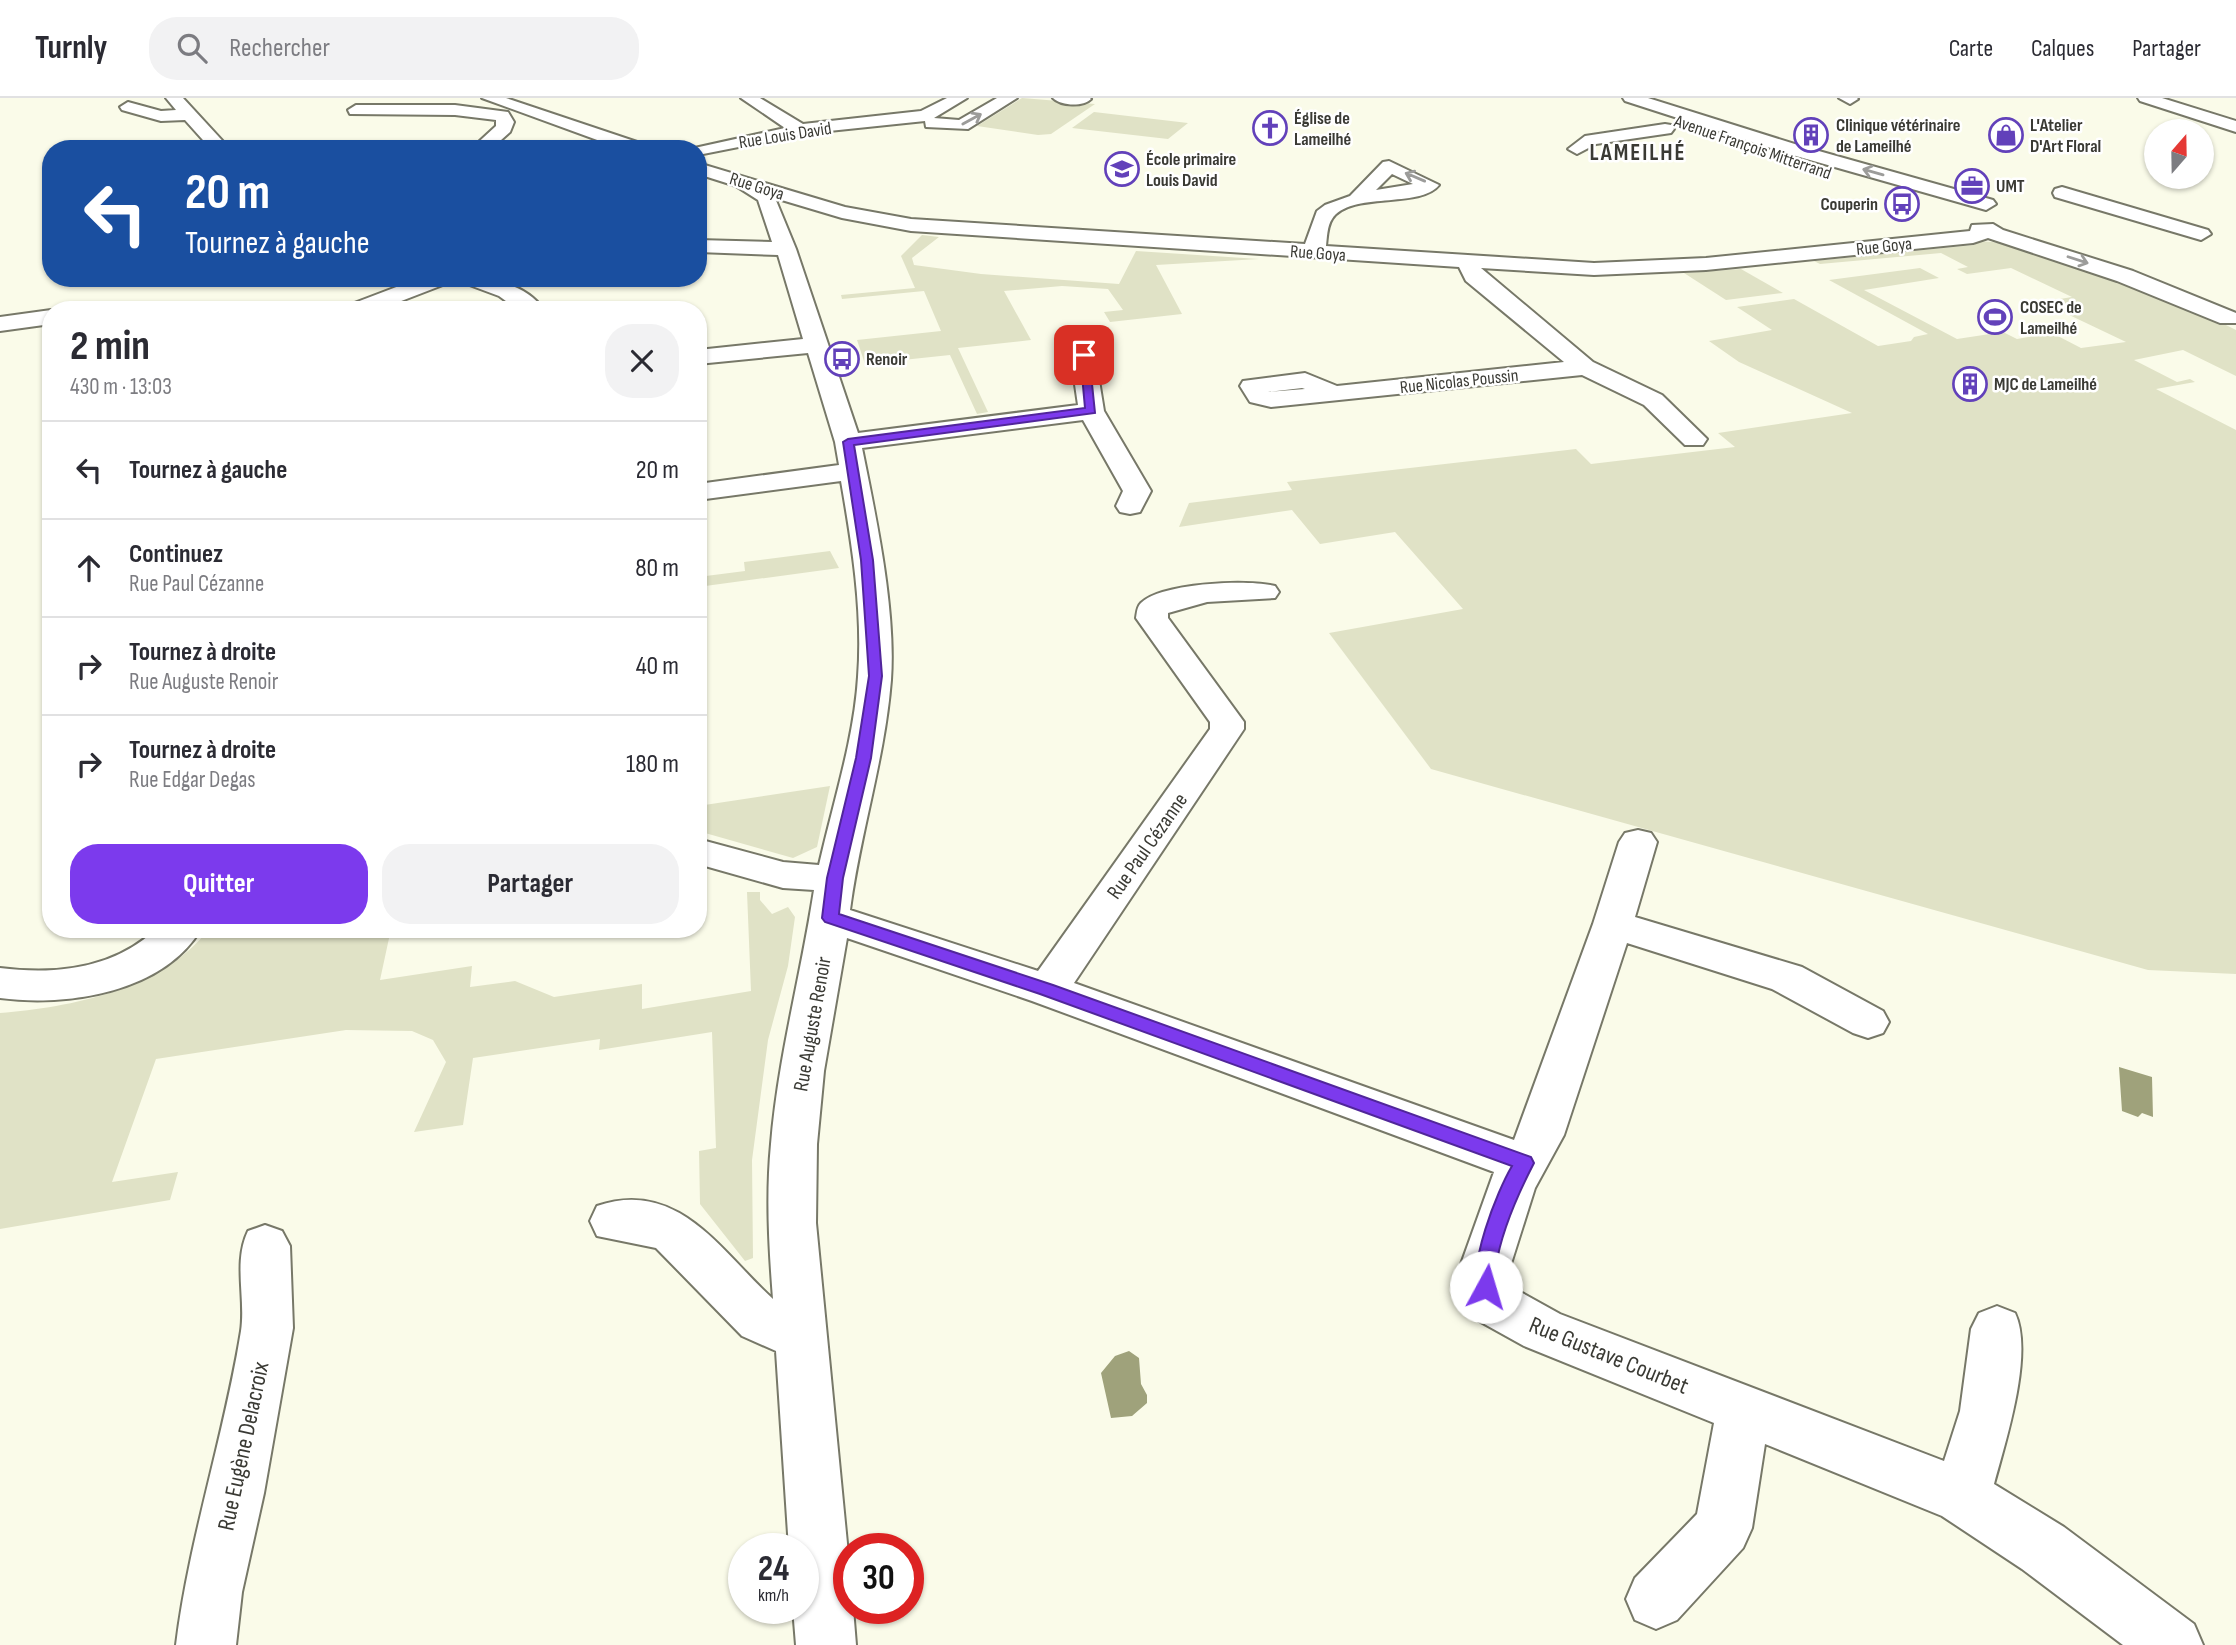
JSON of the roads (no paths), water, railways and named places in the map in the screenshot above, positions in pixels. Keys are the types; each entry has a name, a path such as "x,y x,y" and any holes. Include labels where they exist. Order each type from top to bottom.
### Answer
{"street":[{"path":"174,98 212,140"},
{"path":"491,98 613,140"},
{"path":"749,98 800,130"},
{"name":"Rue Louis David","path":"707,148 800,130 925,116 959,98"},
{"name":"Rue Louis David","path":"880,122 960,125 1009,98"},
{"path":"1061,98 1083,99"},
{"path":"2146,98 2236,127"},
{"name":"Avenue François Mitterrand","path":"1624,100 1995,206 1960,203 1966,228"},
{"name":"Avenue François Mitterrand","path":"1624,100 1966,228 2048,250 2125,276 2232,320"},
{"path":"356,110 444,109 502,116 562,105"},
{"path":"128,107 161,116 187,115"},
{"path":"490,140 504,128 506,122 502,116"},
{"path":"1577,149 1591,140 1617,134 1665,129"},
{"name":"Rue Goya","path":"707,171 842,212 938,228 1564,269 1646,268 1966,228"},
{"path":"743,183 764,194 772,208 795,198"},
{"path":"2062,193 2201,234"},
{"path":"1314,253 1324,216 1357,200"},
{"name":"Rue Auguste Renoir","path":"772,208 776,232 800,230 818,345 848,442 867,560 875,676 863,758 808,1032 794,1144 792,1223 826,1645"},
{"path":"707,245 800,230 842,212"},
{"name":"Avenue François Mitterrand","path":"1966,228 2015,230 2028,225 2129,261 2172,283 2232,320"},
{"path":"1468,263 1474,276 1585,368 1653,400 1694,439"},
{"path":"380,301 417,287"},
{"path":"496,287 521,301"},
{"path":"0,324 42,318"},
{"path":"1080,337 1091,411 1137,491 1130,506"},
{"path":"707,356 818,345"},
{"name":"Rue Nicolas Poussin","path":"1334,394 1585,368"},
{"path":"848,442 1091,411"},
{"path":"707,491 852,471"},
{"name":"Rue Paul Cézanne","path":"1046,989 1230,756 1224,736 1227,722 1152,618 1153,608 1170,600 1216,592 1264,593"},
{"name":"Rue Gustave Courbet","path":"1638,842 1541,1135 1512,1184 1485,1267 1486,1287 1497,1305 1516,1318 1542,1330 1962,1496 2043,1548 2173,1645"},
{"path":"707,854 783,875 1046,989 1524,1163"},
{"path":"1613,924 1787,978 1868,1023"},
{"path":"0,983 26,988 49,988 92,978 139,961 172,938"},
{"path":"614,1221 641,1221 664,1227 682,1239 760,1320 777,1328 802,1324"},
{"name":"Rue Eugène Delacroix","path":"206,1645 212,1592 236,1493 267,1328 265,1246"},
{"path":"1962,1496 1987,1411 1997,1329"},
{"path":"1656,1599 1723,1528 1744,1408"}],"place":[{"name":"Église de Lameilhé","path":"1270,128"},
{"name":"Clinique vétérinaire de Lameilhé","path":"1811,135"},
{"name":"L'Atelier D'Art Floral","path":"2006,135"},
{"name":"École primaire Louis David","path":"1122,169"},
{"name":"UMT","path":"1972,186"},
{"name":"Couperin","path":"1902,204"},
{"name":"COSEC de Lameilhé","path":"1995,317"},
{"name":"Renoir","path":"842,359"},
{"name":"MJC de Lameilhé","path":"1970,384"}],"district":[{"name":"LAMEILHÉ","path":"1638,152"}]}
